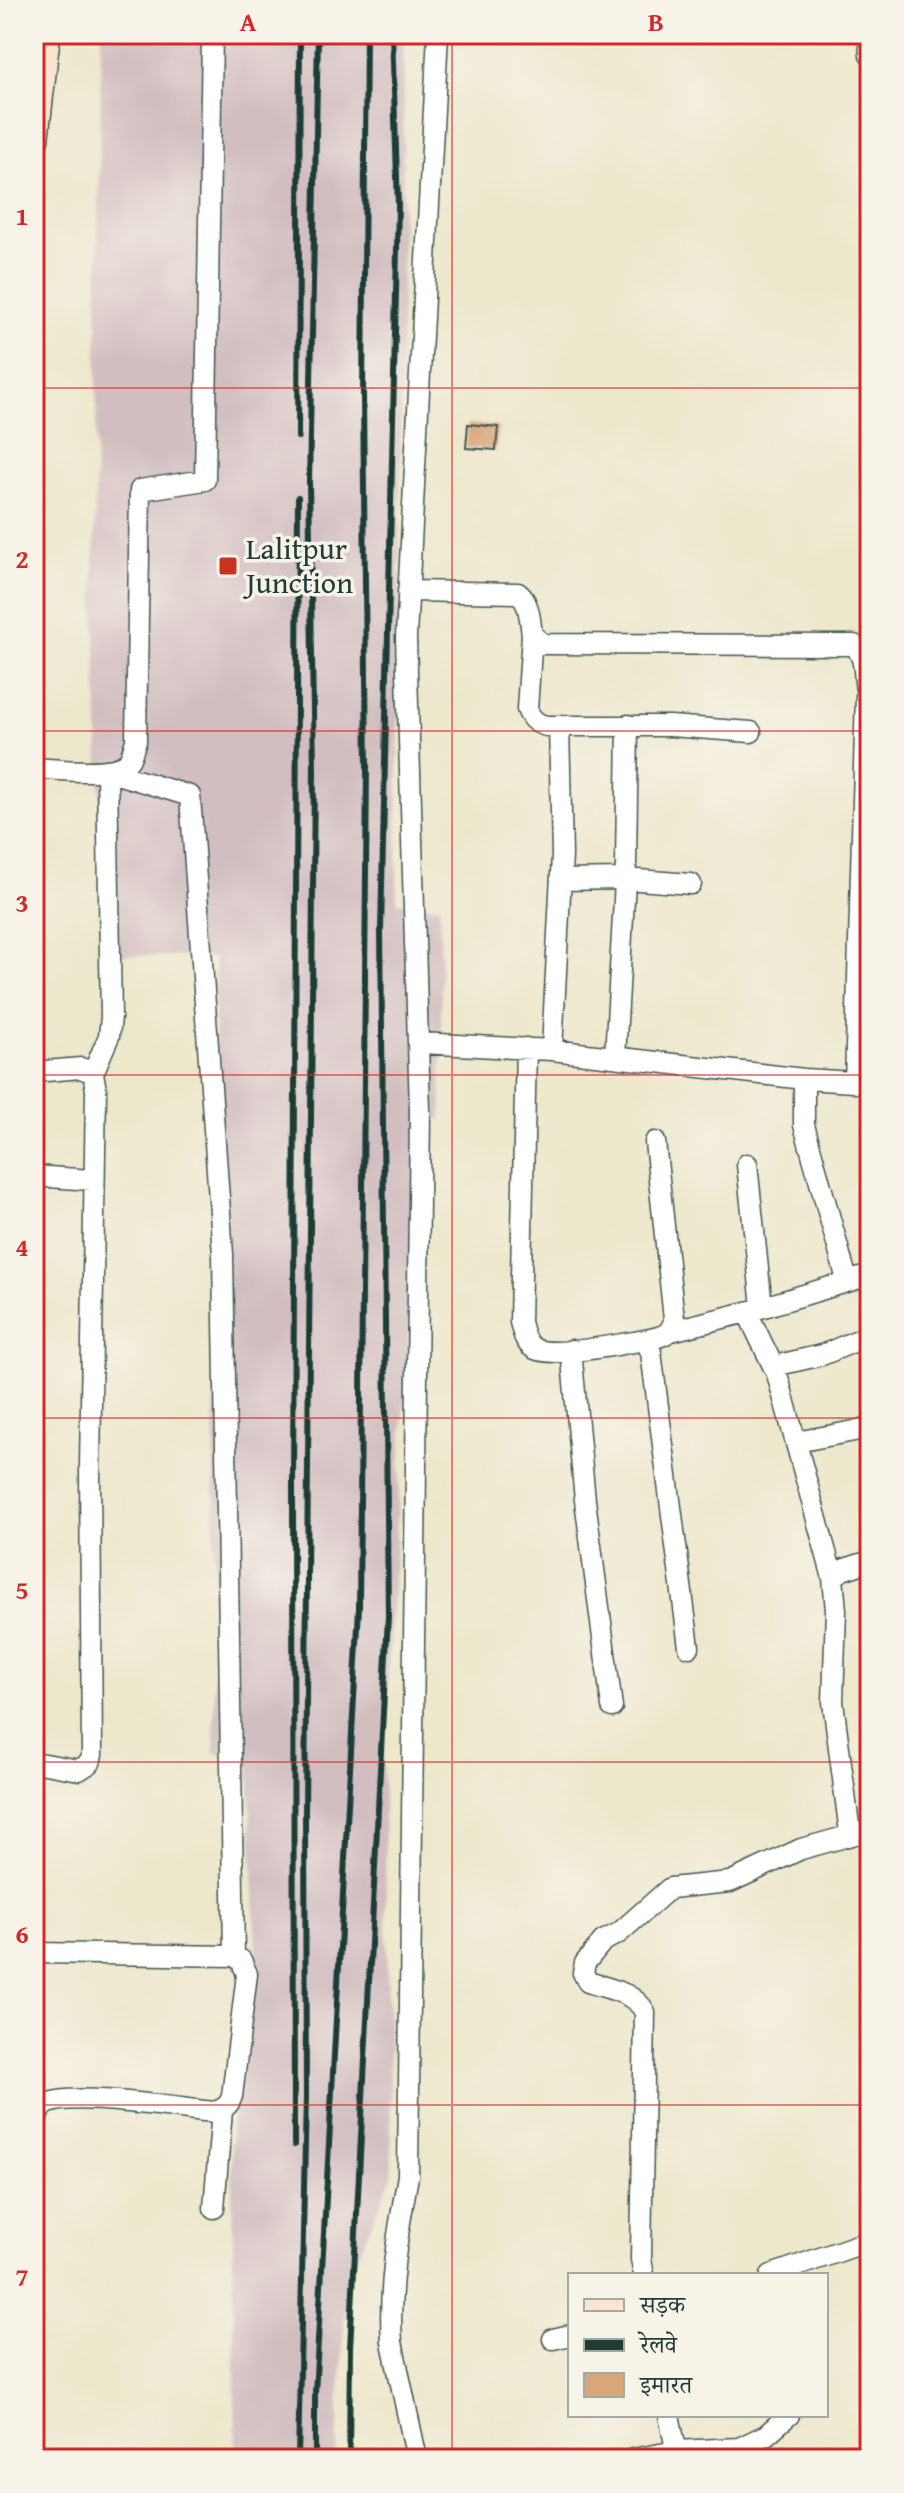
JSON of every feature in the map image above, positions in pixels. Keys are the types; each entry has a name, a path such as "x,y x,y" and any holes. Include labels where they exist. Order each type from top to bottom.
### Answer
{"main road":[{"path":"34,140 46,34"}],"street":[{"path":"107,771 120,768 129,760 136,741 140,490 205,480 212,34"},
{"path":"417,2459 392,2342 391,2322 393,2260 408,2176 420,1043 406,653 438,34"},
{"path":"869,34 870,55"},
{"path":"408,591 518,593 523,597 532,635 527,709 530,718 537,724 628,725 751,732"},
{"path":"420,1043 552,1050 862,1083 868,698 863,654 854,645 543,644 532,635"},
{"path":"615,1057 625,879 628,725"},
{"path":"552,1050 561,880 559,726"},
{"path":"34,768 107,771 190,796 223,1254 234,1956"},
{"path":"34,1762 79,1770 90,1763 92,1755 92,1180 96,1090 93,1073 109,1036 111,1017 107,771"},
{"path":"561,880 625,879 691,884"},
{"path":"526,1048 520,1322 524,1339 533,1349 549,1353 645,1340 870,1275"},
{"path":"34,1072 81,1068 93,1073"},
{"path":"804,1079 804,1125 847,1280"},
{"path":"655,1142 675,1311 671,1331"},
{"path":"644,2273 641,2259 645,2012 640,2002 630,1996 588,1982 583,1973 585,1963 603,1941 619,1933 670,1888 730,1882 801,1849 860,1832 833,1702 836,1610 833,1578 774,1366 754,1310 747,1164"},
{"path":"34,1176 92,1180"},
{"path":"774,1366 822,1355 870,1335"},
{"path":"645,1340 651,1352 660,1407 689,1647"},
{"path":"571,1350 585,1500 612,1707"},
{"path":"796,1442 870,1428"},
{"path":"833,1578 842,1570 869,1565"},
{"path":"34,1953 234,1956 246,1966 247,1974 232,2096 222,2110 214,2112 82,2100 40,2104 34,2124"},
{"path":"214,2208 222,2110"},
{"path":"777,2273 869,2241"},
{"path":"669,2417 677,2455"},
{"path":"633,2459 739,2448 766,2435 787,2417"}],"shaded area":[{"path":"101,34 404,34 397,902 440,907 442,1119 421,1121 383,1757 392,2175 347,2281 336,2459 236,2459 231,2124 256,1955 249,1759 214,1753 215,957 104,955 94,575"}],"building":[{"path":"468,424 498,427 496,450 466,448"}],"railway":[{"path":"298,437 300,34"},
{"path":"298,2459 306,2097 305,1813 314,769 309,482 318,34"},
{"path":"315,2459 315,2394 359,1608 367,768 363,397 366,34"},
{"path":"349,2459 350,2348 388,1616 381,930 398,206 392,34"},
{"path":"294,2145 293,1485 298,497"}],"place":[{"name":"Lalitpur Junction","path":"228,566"}]}
